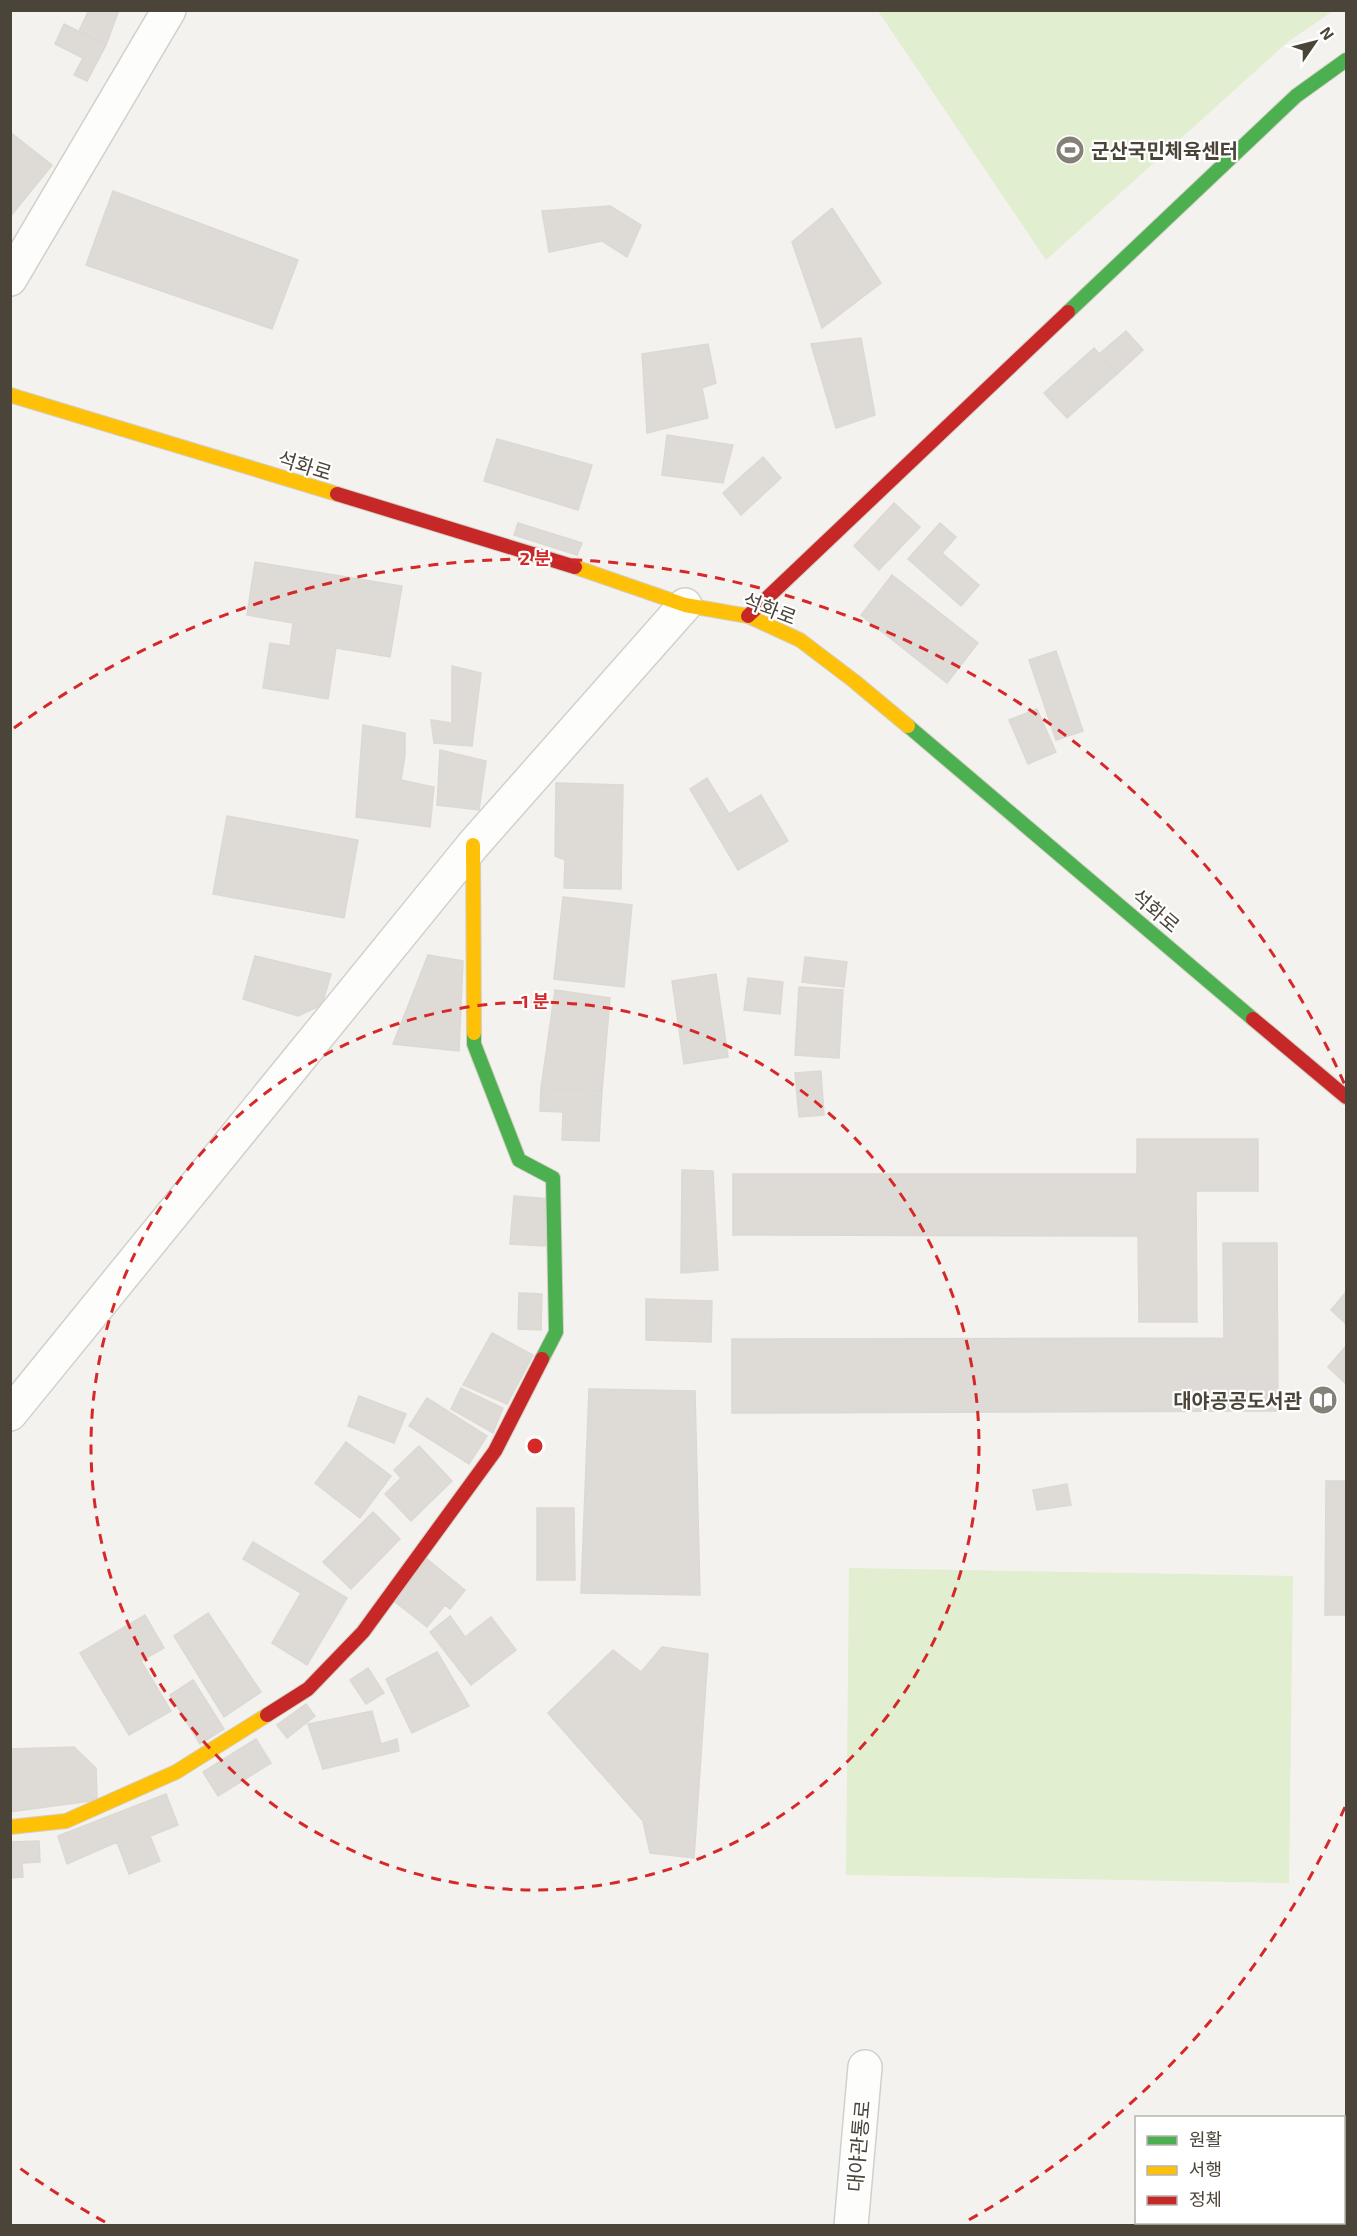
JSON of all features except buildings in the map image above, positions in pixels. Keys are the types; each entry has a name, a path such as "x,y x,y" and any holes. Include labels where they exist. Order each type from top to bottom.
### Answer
{"street":[{"path":"10,279 169,10"},
{"path":"748,616 1296,96 1347,60"},
{"name":"석화로","path":"10,395 569,565 685,605 748,616 800,639 854,681 1347,1097"},
{"path":"10,1414 473,844 685,605"},
{"path":"10,1827 66,1821 176,1772 308,1689 363,1632 495,1451 556,1332 553,1178 519,1160 474,1044 473,844"},
{"name":"대야관통로","path":"850,2226 865,2067"}],"green space":[{"name":"군산국민체육센터","path":"878,11 1333,11 1289,41 1046,260"},
{"path":"849,1568 1293,1576 1289,1883 846,1875"}],"traffic: fast":[{"path":"1068,312 1296,96 1346,60"},
{"path":"908,726 1253,1019"},
{"path":"474,1033 474,1044 519,1160 553,1178 556,1332 542,1359"}],"traffic: slow":[{"path":"10,395 337,494"},
{"path":"575,567 685,605 748,616 800,640 908,726"},
{"path":"473,845 474,1033"},
{"path":"10,1827 66,1821 176,1772 267,1715"}],"traffic: jam":[{"path":"748,616 1068,312"},
{"path":"337,494 575,567"},
{"path":"1253,1019 1346,1097"},
{"path":"267,1715 308,1689 363,1632 495,1451 542,1359"}],"place":[{"name":"군산국민체육센터","path":"1070,150"},
{"name":"대야공공도서관","path":"1323,1400"}]}
